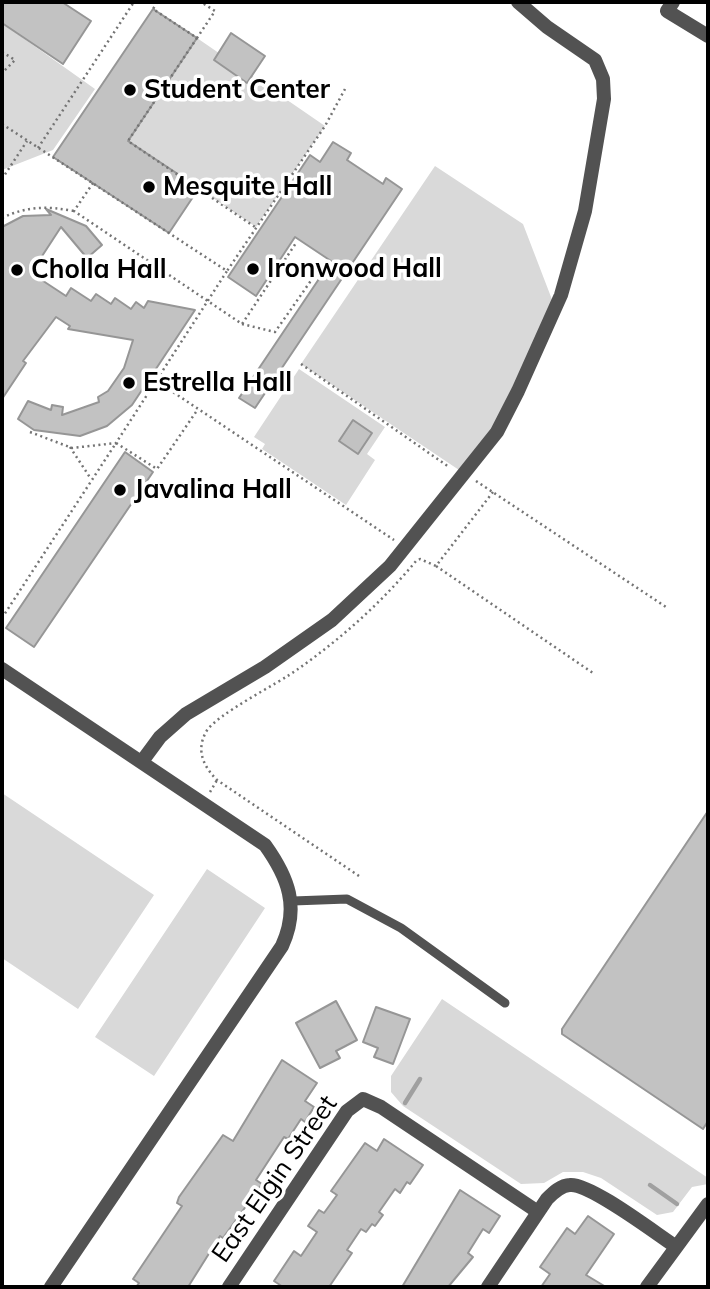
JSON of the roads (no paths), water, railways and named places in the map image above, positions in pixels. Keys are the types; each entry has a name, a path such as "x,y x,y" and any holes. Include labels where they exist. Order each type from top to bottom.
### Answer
{"street":[{"path":"143,760 160,737 186,714 265,667 332,620 407,549 497,432 557,307 585,211 604,99 603,79 595,60 547,27 518,2"},
{"path":"670,6 708,36"},
{"path":"2,669 143,760 265,845 283,870 293,901 290,928 282,946 51,1287"},
{"name":"East Elgin Street","path":"229,1287 347,1111 363,1099 382,1107 538,1212"},
{"path":"488,1287 538,1212 557,1189 569,1185 583,1186 675,1246"},
{"path":"647,1287 708,1205"}],"lane":[{"path":"293,901 347,899 401,928 505,1003"}],"waterway":[{"path":"405,1103 420,1079"},
{"path":"650,1185 677,1204"}],"place":[{"name":"Student Center","path":"130,90"},
{"name":"Mesquite Hall","path":"149,187"},
{"name":"Ironwood Hall","path":"253,269"},
{"name":"Cholla Hall","path":"17,270"},
{"name":"Estrella Hall","path":"129,383"},
{"name":"Javalina Hall","path":"120,490"}]}
